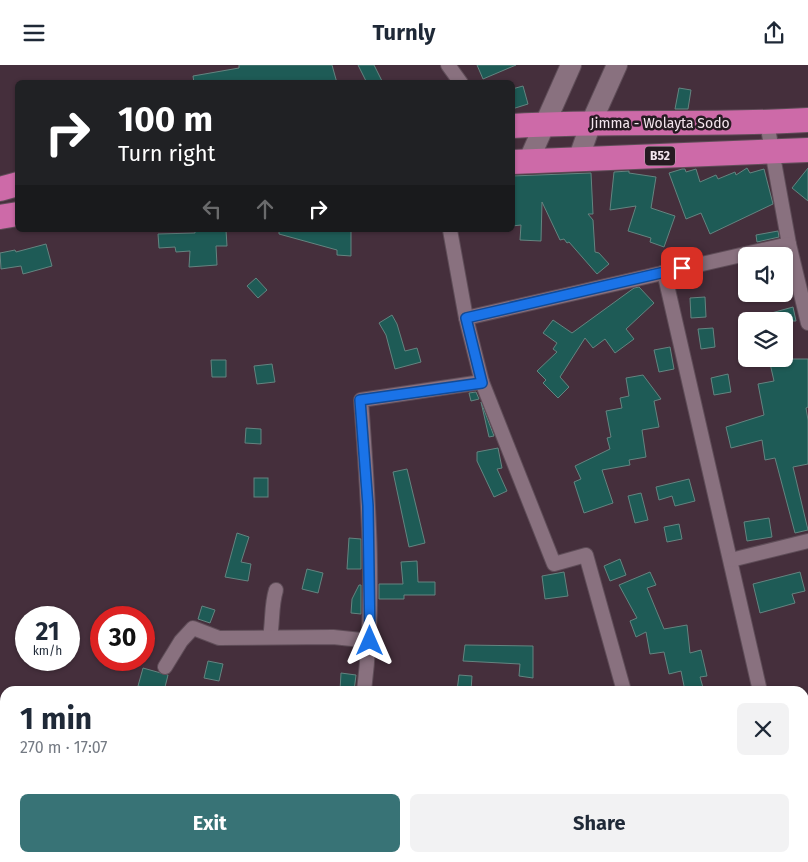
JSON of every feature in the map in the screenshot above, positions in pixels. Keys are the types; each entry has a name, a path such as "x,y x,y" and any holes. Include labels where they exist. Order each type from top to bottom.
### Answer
{"highway":[{"name":"Jimma - Wolayta Sodo","path":"515,126 591,123 767,123 808,120"},
{"name":"B52","path":"520,162 808,150"},
{"path":"0,189 15,186"},
{"path":"0,217 15,214"}],"main road":[{"path":"520,162 545,124 571,65"},
{"path":"578,160 591,123 617,65"}],"street":[{"path":"448,65 459,80"},
{"path":"767,123 789,244 808,323"},
{"path":"450,232 466,318 482,383 554,564 586,555 623,686"},
{"path":"466,318 789,244"},
{"path":"664,272 759,686"},
{"path":"365,686 370,641 368,506 360,400 482,383"},
{"path":"731,560 808,541"},
{"path":"270,637 274,617 272,605 276,590"},
{"path":"165,667 180,641 193,628 218,638 333,637 370,641"}],"building":[{"path":"239,65 332,65 336,80 194,80 193,76 239,68"},
{"path":"358,65 374,65 382,80 366,80"},
{"path":"477,65 516,65 483,79"},
{"path":"523,86 528,104 515,108 515,88"},
{"path":"679,88 691,90 688,109 675,109"},
{"path":"747,168 750,173 764,169 773,204 710,234 701,213 686,219 669,173 682,169 685,169 686,172 696,169 700,182 716,175 718,179 735,172 736,175"},
{"path":"808,168 808,201 792,188"},
{"path":"629,171 629,173 656,177 651,208 675,216 664,247 650,242 651,238 628,231 636,206 610,210 614,172"},
{"path":"591,173 593,214 588,214 593,220 595,252 599,253 609,264 597,274 569,242 567,243 564,239 560,240 542,202 541,241 520,240 521,225 515,226 515,176"},
{"path":"778,231 779,237 757,242 756,235"},
{"path":"226,232 227,246 216,246 217,265 189,267 190,251 176,252 175,247 159,248 158,234"},
{"path":"279,232 351,232 351,256 337,255 337,250 279,234"},
{"path":"46,244 52,266 23,274 21,266 1,269 0,253 15,250 16,252"},
{"path":"256,278 267,290 258,298 247,286"},
{"path":"639,287 654,303 626,329 634,339 615,353 605,339 593,348 585,338 560,377 569,387 558,398 543,383 546,380 537,371 557,352 553,349 557,343 543,333 553,320 572,333 634,288"},
{"path":"705,297 706,317 691,318 690,298"},
{"path":"793,307 796,321 793,321 793,312 775,312"},
{"path":"392,315 397,324 405,351 417,348 421,362 395,369 386,335 379,323"},
{"path":"713,328 715,347 701,349 698,329"},
{"path":"670,347 674,369 659,372 654,350"},
{"path":"793,359 808,359 808,407 806,408 808,420 808,464 793,467 808,530 795,533 775,458 765,460 762,440 731,448 726,427 764,415 758,384 774,381 771,367 793,367"},
{"path":"211,360 226,360 226,377 212,377"},
{"path":"272,364 275,382 257,384 254,366"},
{"path":"728,374 731,392 714,395 711,378"},
{"path":"643,375 661,399 654,401 659,427 642,430 646,457 629,460 630,465 602,470 613,503 584,513 574,482 581,479 575,466 610,449 607,438 611,437 606,411 622,408 620,398 629,396 626,378"},
{"path":"476,392 479,399 471,401 469,393"},
{"path":"481,402 494,436 489,437"},
{"path":"246,428 261,429 261,444 245,443"},
{"path":"498,448 502,468 497,469 507,491 494,497 477,461 477,452"},
{"path":"407,469 425,543 409,547 393,472"},
{"path":"254,478 268,478 268,497 254,497"},
{"path":"689,479 695,501 675,506 672,496 659,500 656,487"},
{"path":"641,493 648,520 635,523 628,496"},
{"path":"769,518 772,537 747,541 744,522"},
{"path":"679,524 682,539 667,542 664,527"},
{"path":"237,533 249,537 241,562 251,564 248,581 225,577"},
{"path":"349,538 361,539 361,569 347,569"},
{"path":"620,559 626,575 610,581 604,566"},
{"path":"417,561 418,582 435,582 435,595 404,595 404,599 379,599 379,584 403,584 401,562"},
{"path":"307,569 323,573 318,593 302,589"},
{"path":"564,572 568,596 545,599 542,576"},
{"path":"650,572 656,585 647,588 664,629 687,625 690,653 701,650 707,676 700,677 703,686 684,686 681,671 669,674 664,652 650,654 646,632 636,637 630,621 637,618 619,585"},
{"path":"800,572 805,591 792,594 795,603 760,613 753,584"},
{"path":"359,585 361,585 361,614 351,613 352,599"},
{"path":"202,606 215,610 210,623 198,619"},
{"path":"465,645 533,646 533,678 519,676 520,664 463,661"},
{"path":"208,661 223,664 219,681 204,678"},
{"path":"142,671 154,671 168,675 165,686 138,686"},
{"path":"341,673 356,675 355,686 340,686"},
{"path":"459,675 472,676 471,686 458,686"}],"route":[{"path":"370,641 368,506 360,400 482,383 466,318 682,268"}]}
